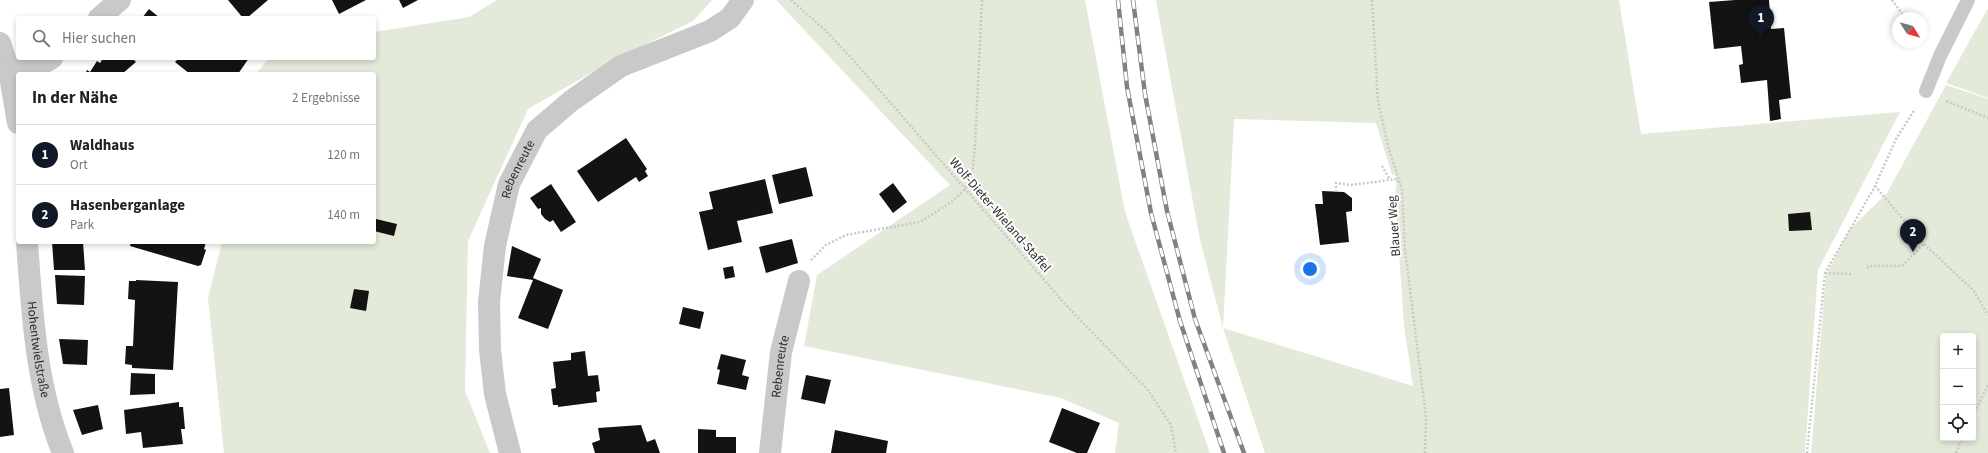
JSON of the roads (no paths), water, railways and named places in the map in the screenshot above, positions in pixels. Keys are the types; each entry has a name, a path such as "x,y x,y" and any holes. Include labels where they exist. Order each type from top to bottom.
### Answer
{"street":[{"path":"101,16 120,0"},
{"name":"Rebenreute","path":"510,453 495,394 490,350 489,302 494,246 509,184 512,178 537,130 571,101 621,66 710,31 730,18 743,0"},
{"path":"0,42 16,114"},
{"path":"5,69 37,66 48,60"},
{"name":"Hohentwielstraße","path":"26,244 39,366 52,428 63,453"},
{"name":"Rebenreute","path":"770,453 781,352 799,281"}],"lane":[{"path":"1926,91 1940,56 1968,0"}],"railway":[{"path":"1118,0 1127,87 1151,213 1180,321 1224,453"},
{"path":"1133,0 1145,94 1167,211 1195,319 1244,453"}],"place":[{"name":"Waldhaus","path":"1761,38"},
{"name":"Hasenberganlage","path":"1913,252"}]}
